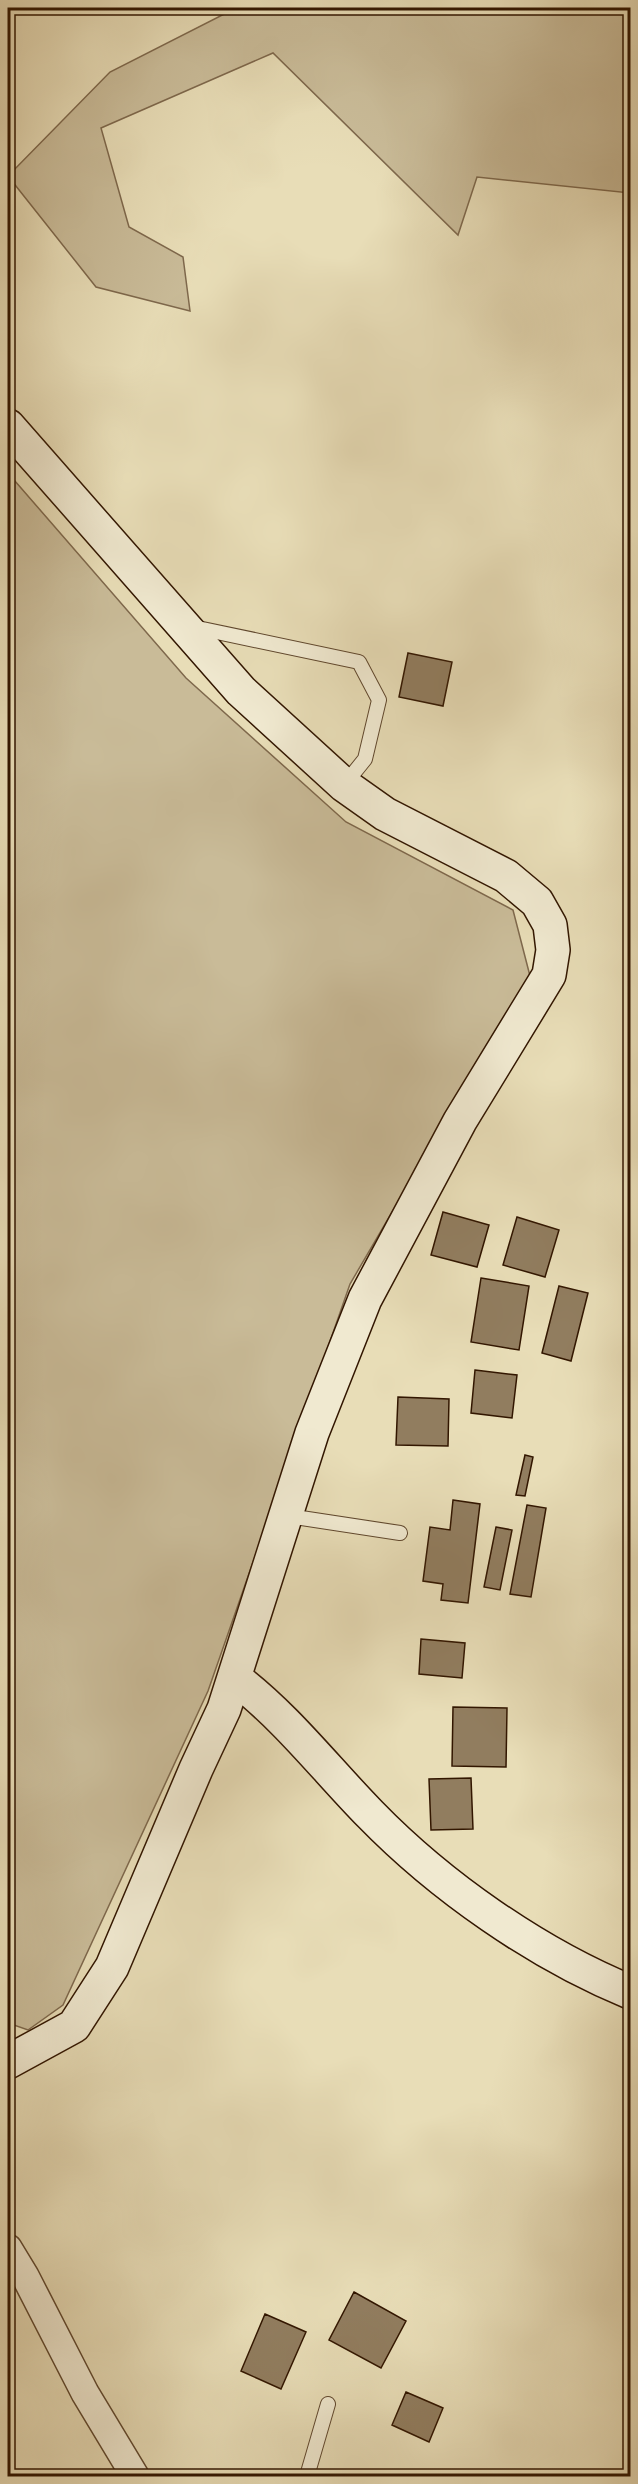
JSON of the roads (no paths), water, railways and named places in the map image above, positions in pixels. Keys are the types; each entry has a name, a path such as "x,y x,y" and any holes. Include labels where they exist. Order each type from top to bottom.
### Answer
{"street":[{"path":"8,426 241,691 344,785 385,814 506,876 537,903 550,925 553,950 549,975 460,1121 365,1299 312,1433 236,1679 112,1967 74,2026 20,2051"},
{"path":"236,1679 283,1719 371,1815 440,1876 532,1943 630,1992"},
{"path":"8,2248 25,2276 85,2393 135,2476"}],"lane":[{"path":"182,624 359,662 380,700 365,759 344,785"},
{"path":"288,1516 400,1533"},
{"path":"307,2476 328,2404"}]}
